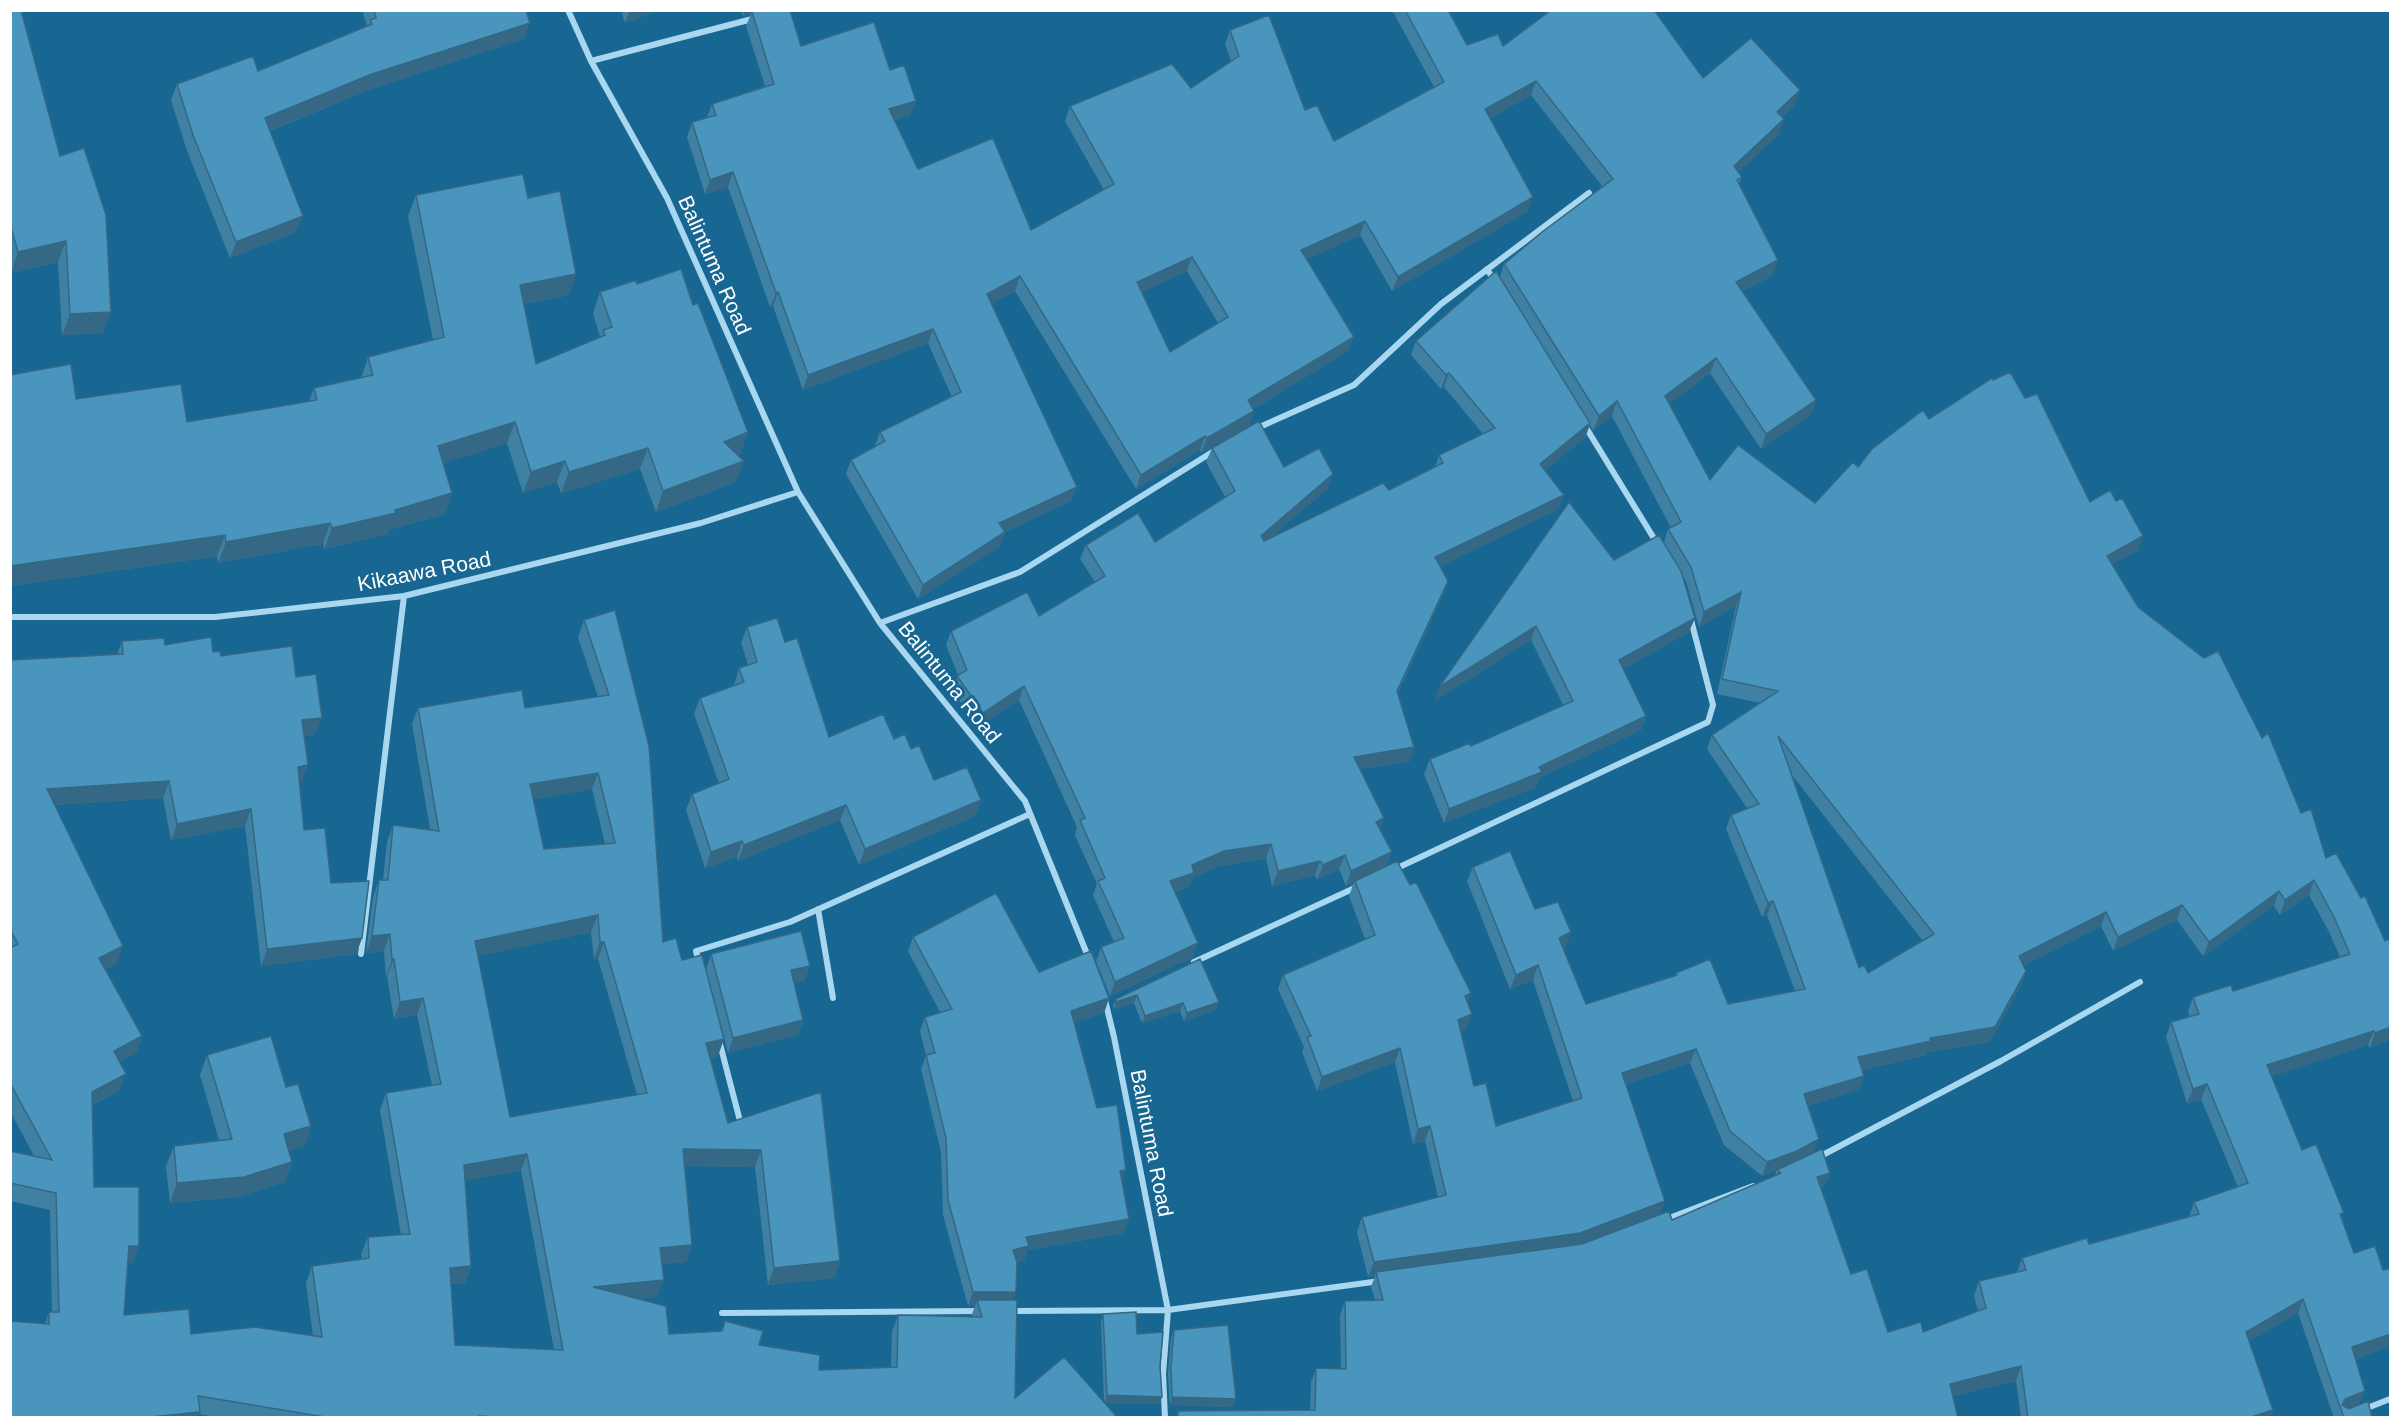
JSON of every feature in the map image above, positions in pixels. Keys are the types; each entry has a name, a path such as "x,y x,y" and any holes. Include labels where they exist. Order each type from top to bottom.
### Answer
{"street":[{"name":"Balintuma Road","path":"568,10 591,61 667,198 798,492 880,623 1025,801 1094,971"},
{"path":"591,61 764,16"},
{"path":"1248,432 1354,385 1441,304 1589,193"},
{"path":"1487,269 1500,290"},
{"path":"1581,420 1662,552"},
{"path":"880,623 1020,572 1218,449"},
{"name":"Kikaawa Road","path":"10,617 214,617 404,596 701,523 798,492"},
{"path":"361,954 404,596"},
{"path":"1387,873 1708,722 1713,705 1710,686 1687,606"},
{"path":"702,973 696,951 790,922 1030,814"},
{"path":"1182,968 1365,883"},
{"path":"818,909 833,998"},
{"path":"1815,1159 2001,1060 2140,982"},
{"name":"Balintuma Road","path":"1102,992 1107,1003 1168,1310 1163,1374 1165,1418"},
{"path":"1107,1003 1117,998"},
{"path":"716,1030 740,1121"},
{"path":"1652,1224 1761,1183"},
{"path":"1004,1311 1168,1310 1389,1279"},
{"path":"722,1313 992,1311"},
{"path":"2352,1414 2391,1399"}],"building":[{"path":"10,10 21,10 60,156 84,148 106,215 111,312 70,314 66,241 18,252 10,224"},
{"path":"374,10 526,10 530,23 372,74 265,118 303,216 236,242 193,135 177,84 253,56 258,71 372,24 370,20 376,18"},
{"path":"790,10 801,46 874,22 890,70 904,65 916,101 889,109 918,169 993,138 1031,230 1114,184 1070,106 1172,64 1191,88 1239,56 1230,30 1269,15 1305,110 1317,105 1334,141 1444,82 1405,10 1448,10 1467,45 1498,34 1503,46 1551,10 1654,10 1703,78 1751,38 1800,90 1777,112 1784,119 1734,166 1742,177 1737,180 1778,260 1736,282 1816,400 1766,434 1716,358 1665,396 1710,480 1738,445 1815,503 1853,462 1858,467 1872,449 1923,410 1929,419 1992,378 1993,380 2010,372 2025,398 2037,394 2090,502 2110,490 2116,501 2122,498 2143,536 2107,556 2138,607 2204,658 2218,651 2262,738 2268,733 2301,813 2311,809 2326,858 2336,853 2361,898 2365,896 2385,941 2391,938 2391,1027 2267,1065 2302,1150 2316,1144 2344,1213 2340,1214 2354,1253 2375,1246 2383,1270 2391,1268 2391,1334 2352,1347 2365,1391 2345,1399 2342,1405 2349,1409 2368,1401 2372,1418 2344,1418 2303,1299 2246,1332 2273,1410 2248,1418 2028,1418 2021,1366 1950,1384 1958,1418 1178,1418 1178,1411 1315,1410 1316,1368 1346,1369 1345,1301 1383,1300 1376,1272 1582,1244 1669,1211 1672,1220 1781,1173 1777,1170 1822,1149 1830,1173 1817,1177 1851,1274 1867,1269 1888,1332 1921,1322 1923,1332 1986,1308 1979,1281 2026,1270 2022,1258 2087,1238 2089,1244 2199,1214 2194,1202 2248,1183 2207,1084 2193,1089 2171,1022 2199,1014 2193,997 2231,985 2233,991 2350,954 2314,880 2285,900 2279,891 2209,942 2182,905 2118,937 2106,912 2019,956 2026,971 1995,1027 1930,1038 1931,1041 1858,1057 1864,1076 1804,1094 1819,1139 1797,1151 1767,1162 1730,1131 1696,1049 1622,1073 1665,1201 1580,1233 1374,1262 1362,1217 1446,1195 1430,1126 1418,1129 1400,1048 1322,1077 1307,1037 1311,1036 1283,975 1375,935 1355,881 1397,861 1410,885 1416,882 1471,993 1465,996 1472,1014 1458,1020 1474,1086 1486,1083 1496,1126 1582,1098 1538,965 1516,975 1473,867 1510,851 1535,909 1558,902 1571,932 1559,938 1586,1004 1677,975 1676,973 1710,959 1728,1004 1805,989 1773,901 1768,903 1731,815 1759,804 1712,735 1778,691 1722,679 1741,592 1704,612 1691,567 1668,529 1681,522 1617,401 1599,416 1504,264 1542,232 1613,179 1536,81 1485,109 1533,197 1398,277 1365,221 1301,250 1354,337 1248,400 1254,411 1207,438 1205,436 1141,475 1020,276 987,294 1077,487 999,523 1005,532 923,585 851,460 885,441 880,432 961,392 933,329 808,375 733,172 710,180 692,122 716,115 712,104 774,84 752,12","holes":["1192,257 1228,317 1170,352 1137,282","1778,736 1934,934 1868,973 1864,965 1859,968"]},
{"path":"523,174 528,198 560,191 576,274 520,285 536,364 605,335 603,330 612,327 600,292 636,280 637,284 681,269 693,305 698,303 748,432 724,442 744,461 663,491 648,448 569,472 565,461 531,472 515,422 438,446 452,493 395,510 396,513 332,528 330,523 226,542 225,535 10,566 10,375 71,364 76,399 181,384 187,422 317,400 314,388 373,375 368,357 444,337 416,195"},
{"path":"1496,271 1590,423 1540,464 1564,495 1435,557 1448,581 1397,691 1414,747 1354,757 1384,818 1376,822 1392,852 1351,871 1345,855 1323,865 1320,861 1278,871 1271,844 1224,851 1192,865 1194,873 1170,881 1198,943 1115,982 1101,947 1124,938 1098,881 1105,878 1080,820 1085,818 1024,686 983,713 957,676 967,670 951,631 1027,592 1039,616 1105,576 1086,545 1138,513 1155,542 1235,491 1212,448 1259,421 1284,467 1319,448 1333,474 1261,536 1264,541 1383,483 1389,490 1443,463 1439,455 1495,428 1449,373 1446,375 1416,341"},
{"path":"1569,502 1614,560 1659,535 1681,571 1695,618 1619,660 1646,716 1539,767 1542,772 1449,809 1430,759 1470,743 1471,746 1573,701 1536,626 1439,687"},
{"path":"615,610 649,746 663,942 676,938 682,960 702,955 724,1039 706,1043 728,1123 821,1092 840,1261 774,1268 761,1150 683,1149 692,1245 660,1248 664,1280 593,1287 666,1306 669,1334 722,1331 725,1321 763,1331 759,1345 820,1355 819,1370 897,1367 898,1315 982,1317 977,1300 1017,1300 1015,1398 1064,1357 1118,1418 513,1418 479,1416 479,1418 331,1418 198,1396 200,1412 140,1418 10,1418 10,1321 49,1324 49,1312 59,1312 56,1193 10,1183 10,1151 52,1160 10,1083 10,948 18,944 10,929 10,660 123,654 122,641 164,638 165,645 211,637 213,652 220,651 221,656 292,646 296,677 316,674 322,718 302,720 308,765 298,767 304,830 325,828 331,883 369,881 362,938 267,949 251,809 177,824 169,781 47,789 123,946 99,958 142,1036 114,1051 126,1074 92,1092 94,1187 139,1187 139,1246 129,1246 124,1315 189,1309 191,1334 255,1327 322,1337 312,1266 369,1258 368,1237 410,1234 386,1093 441,1084 423,998 400,1002 394,959 392,960 390,934 372,936 379,880 388,880 393,825 439,831 418,708 522,690 525,708 609,695 584,620","holes":["598,773 615,843 544,849 530,784","598,915 600,942 604,942 647,1093 510,1117 475,941","527,1154 563,1350 455,1345 450,1268 471,1266 464,1165"]},
{"path":"777,618 785,642 797,638 829,737 883,714 894,739 905,734 911,749 919,745 934,780 967,767 981,800 865,849 846,805 744,845 742,841 711,852 692,794 729,779 700,698 744,682 739,668 757,662 747,627"},
{"path":"996,893 1039,972 1091,951 1109,998 1071,1011 1097,1108 1117,1105 1126,1170 1120,1171 1129,1219 1026,1237 1029,1246 1013,1250 1017,1262 1016,1292 973,1292 948,1200 946,1138 926,1055 935,1053 925,1017 952,1009 913,937"},
{"path":"801,931 810,966 791,970 803,1020 733,1038 711,954"},
{"path":"1200,959 1219,1002 1187,1013 1183,1003 1145,1016 1137,995 1116,1002 1116,999"},
{"path":"271,1036 286,1087 298,1084 311,1126 284,1134 292,1162 244,1177 177,1183 174,1146 232,1139 207,1055"},
{"path":"1136,1312 1137,1334 1163,1332 1160,1366 1162,1397 1107,1395 1103,1314"},
{"path":"1228,1325 1236,1399 1172,1397 1171,1367 1174,1330"}]}
